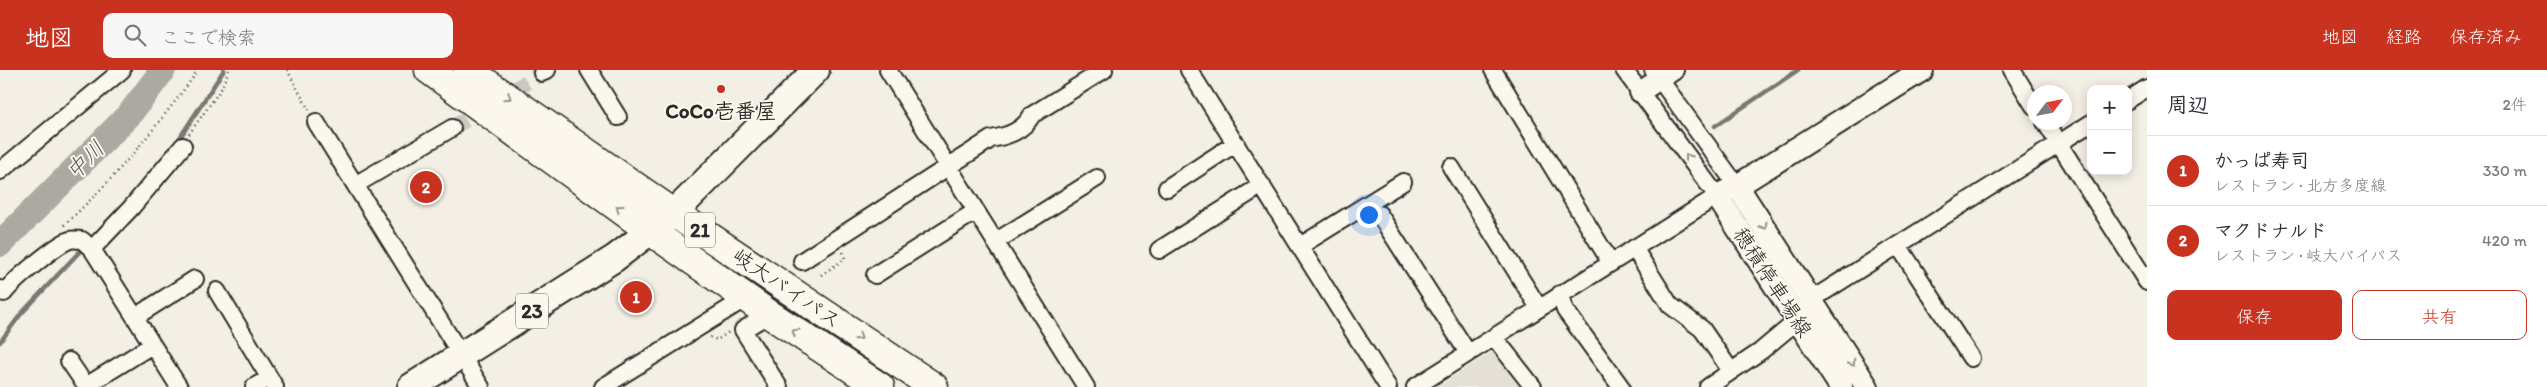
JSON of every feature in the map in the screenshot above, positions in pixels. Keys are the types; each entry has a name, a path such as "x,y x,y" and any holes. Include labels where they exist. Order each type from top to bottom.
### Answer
{"highway":[{"name":"岐大バイパス","path":"429,70 649,230 769,314 880,387"},
{"name":"岐大バイパス","path":"468,70 668,208 934,387"}],"main road":[{"name":"23","path":"411,387 615,258 649,230 795,70"},
{"name":"23","path":"668,208 816,70"},
{"path":"1717,196 1737,186 1922,70"},
{"name":"穂積停車場線","path":"1737,186 1868,387"},
{"name":"穂積停車場線","path":"1717,196 1841,387"}],"street":[{"path":"2,165 122,70"},
{"path":"590,70 618,117"},
{"path":"888,70 1086,387"},
{"path":"802,261 990,139 1007,136 1027,125 1032,115 1083,75 1104,70"},
{"path":"1189,70 1388,387"},
{"path":"1493,70 1611,263"},
{"path":"1416,387 1717,196 1624,70"},
{"path":"2012,70 2027,95"},
{"path":"1640,92 1662,73 1737,186"},
{"path":"2132,97 2147,88"},
{"path":"316,122 481,387"},
{"path":"1810,300 2087,126"},
{"path":"354,185 452,128"},
{"path":"2050,130 2147,282"},
{"path":"1167,188 1236,143"},
{"path":"92,249 132,208 183,146"},
{"path":"1451,167 1539,308"},
{"path":"996,242 1097,178"},
{"path":"1300,246 1403,182"},
{"path":"1159,250 1262,185"},
{"path":"875,274 976,211"},
{"path":"1379,214 1468,353"},
{"path":"0,289 4,293 10,285 29,269 70,240 82,240 92,249 179,387"},
{"path":"1898,245 1971,358"},
{"path":"1634,248 1670,305 1702,329 1731,371"},
{"path":"135,317 195,279"},
{"path":"217,291 272,382 254,387"},
{"path":"1560,294 1566,310 1621,387"},
{"path":"603,387 746,298"},
{"path":"769,314 743,330 779,387"},
{"path":"1708,387 1761,351 1798,320"},
{"path":"1494,337 1533,387"},
{"path":"69,361 86,386 152,345"}],"path":[{"path":"58,230 87,205 139,149 197,70"},
{"path":"183,146 221,89 229,70"},
{"path":"287,70 316,122"}],"shaded area":[{"path":"1495,350 1523,387 1437,387"}],"waterway":[{"name":"中川","path":"0,244 129,115 163,70"},
{"path":"177,142 224,70"},
{"path":"1715,126 1798,70"},
{"path":"0,342 21,314 83,248"}],"tunnel":[{"path":"452,128 542,73"}],"place":[{"name":"CoCo壱番屋","path":"721,89"},
{"name":"マクドナルド","path":"426,187"},
{"name":"かっぱ寿司","path":"636,297"}]}
